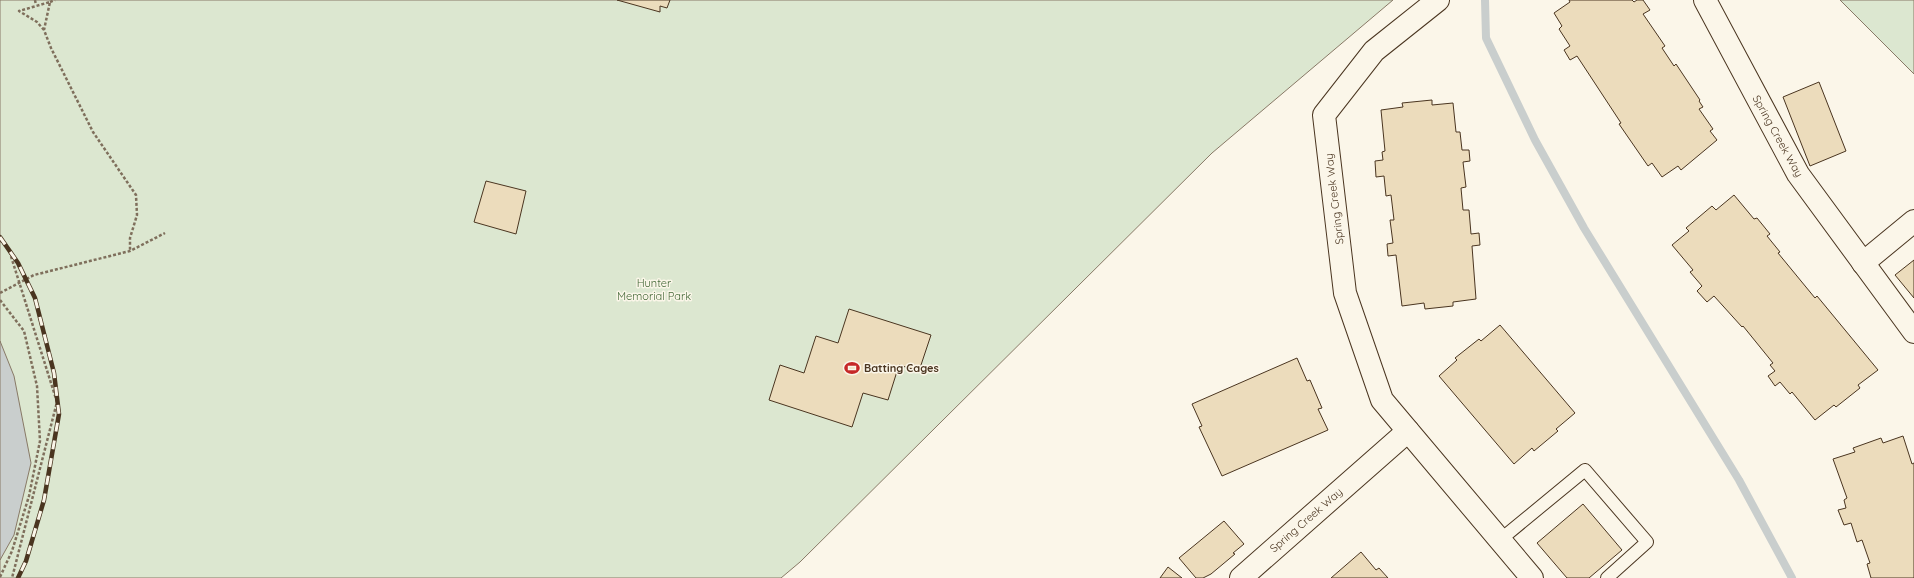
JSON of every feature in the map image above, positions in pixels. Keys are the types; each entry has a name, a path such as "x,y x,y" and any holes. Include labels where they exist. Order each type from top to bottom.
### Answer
{"street":[{"name":"Spring Creek Way","path":"1438,0 1374,51 1324,115 1345,293 1382,400 1532,578"},
{"name":"Spring Creek Way","path":"1705,0 1798,174 1914,332"},
{"path":"1863,263 1914,221"},
{"name":"Spring Creek Way","path":"1241,578 1408,430"}],"lane":[{"path":"1500,540 1585,470 1647,542 1607,578"}],"path":[{"path":"35,0 36,5"},
{"path":"55,0 18,11 37,22 44,30 69,86 93,132 136,195 137,215 130,238 130,251"},
{"path":"44,30 50,2"},
{"path":"0,293 34,275 130,251 165,233"},
{"path":"0,240 9,250 57,402 12,578"},
{"path":"0,300 24,331 37,386 40,441 29,496 12,552 0,577"}],"green space":[{"name":"Hunter Memorial Park","path":"0,0 1393,0 1212,153 800,562 781,578 0,578"},
{"path":"1840,0 1914,0 1914,74"}],"shaded area":[{"path":"0,341 14,376 31,463 14,535 0,560"}],"building":[{"path":"617,0 670,0 667,8 660,6 660,12"},
{"path":"1569,0 1632,0 1634,2 1637,0 1643,0 1650,10 1643,14 1665,46 1662,48 1674,66 1676,64 1700,100 1699,101 1703,107 1699,109 1713,129 1710,131 1717,140 1681,170 1678,166 1662,177 1652,163 1648,166 1619,124 1621,123 1577,56 1570,60 1564,50 1570,46 1559,29 1562,26 1554,13 1570,2"},
{"path":"1819,82 1846,151 1810,166 1783,97"},
{"path":"1432,100 1432,105 1453,103 1456,132 1460,132 1462,150 1469,150 1470,161 1463,162 1466,187 1461,188 1463,210 1469,210 1471,234 1479,233 1480,245 1472,246 1476,299 1453,302 1453,306 1425,309 1424,303 1402,306 1396,255 1388,256 1387,244 1393,243 1390,220 1394,220 1391,195 1386,196 1384,176 1376,177 1375,161 1383,160 1382,152 1385,151 1381,110 1403,107 1402,103"},
{"path":"486,181 526,191 516,234 474,222"},
{"path":"1734,195 1754,219 1757,218 1770,234 1767,236 1780,252 1778,253 1815,298 1817,296 1878,370 1858,385 1860,388 1836,407 1834,405 1815,420 1792,392 1790,394 1780,382 1775,386 1768,376 1775,371 1770,365 1773,363 1743,326 1742,327 1714,296 1707,302 1697,291 1702,286 1690,272 1693,270 1672,245 1689,231 1686,228 1712,206 1716,210"},
{"path":"1914,260 1914,298 1895,275"},
{"name":"Batting Cages","path":"849,309 931,335 919,371 899,365 888,400 863,393 852,427 769,400 780,365 804,373 816,336 838,343"},
{"path":"1500,325 1575,413 1556,429 1558,431 1534,451 1532,448 1514,464 1439,376 1457,360 1455,358 1479,339 1481,341"},
{"path":"1297,358 1307,381 1310,380 1322,408 1318,409 1328,430 1222,476 1199,427 1202,426 1192,404"},
{"path":"1903,436 1912,464 1914,463 1914,578 1871,578 1867,564 1870,563 1862,540 1857,542 1851,523 1844,525 1838,510 1846,508 1844,500 1847,498 1833,459 1855,452 1853,448 1881,438 1883,443"},
{"path":"1583,504 1622,550 1589,578 1567,578 1537,543"},
{"path":"1224,521 1244,544 1233,553 1235,554 1211,574 1203,578 1196,578 1179,558"},
{"path":"1361,552 1376,570 1379,568 1388,578 1331,578"},
{"path":"1168,567 1182,578 1160,578"}],"waterway":[{"path":"1485,0 1486,38 1535,140 1584,228 1739,480 1792,578"}],"railway":[{"path":"0,237 18,263 35,298 54,373 59,414 44,500 26,561 18,578"}],"place":[{"name":"Batting Cages","path":"852,368"}]}
